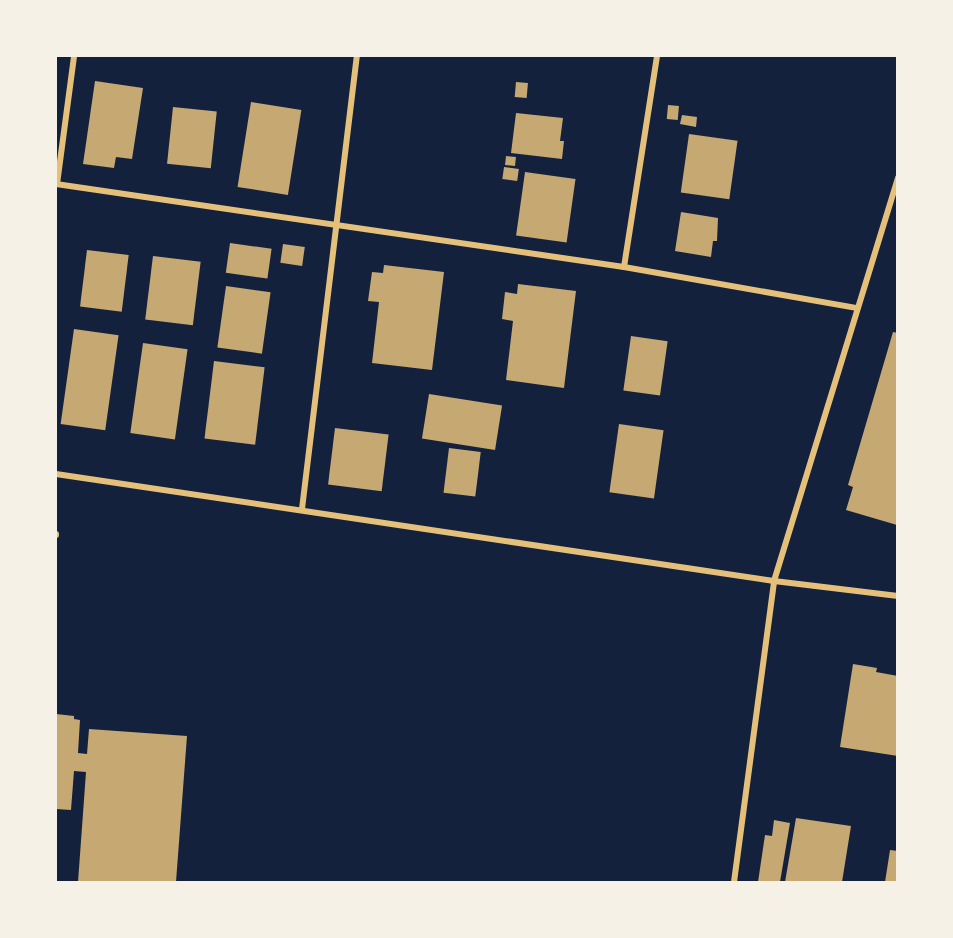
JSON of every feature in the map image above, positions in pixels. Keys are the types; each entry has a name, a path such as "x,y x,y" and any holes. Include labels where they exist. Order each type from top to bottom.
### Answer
{"street":[{"path":"74,56 56,184 624,267 857,308"},
{"path":"302,509 357,56"},
{"path":"624,267 657,56"},
{"path":"734,882 774,581 897,178"},
{"path":"56,474 774,581 897,596"}],"building":[{"path":"95,81 143,88 132,159 116,157 114,168 83,164"},
{"path":"516,82 528,83 527,98 515,97"},
{"path":"251,102 301,110 288,195 238,187"},
{"path":"668,105 679,106 678,120 667,119"},
{"path":"173,107 217,112 211,168 167,164"},
{"path":"516,113 563,118 560,141 564,141 562,159 511,153"},
{"path":"682,115 697,117 696,127 680,124"},
{"path":"689,134 738,141 729,199 681,192"},
{"path":"506,156 516,157 515,166 505,165"},
{"path":"504,167 519,169 517,181 502,179"},
{"path":"525,172 576,179 567,242 516,235"},
{"path":"681,212 718,218 717,241 713,241 711,257 675,251"},
{"path":"230,243 272,249 267,279 226,273"},
{"path":"283,244 305,247 302,266 280,263"},
{"path":"87,250 129,255 122,312 80,307"},
{"path":"153,256 201,262 193,325 145,320"},
{"path":"384,265 444,272 432,370 372,363 379,302 368,301 372,272 383,273"},
{"path":"518,284 576,291 564,388 506,380 513,321 502,319 505,292 517,294"},
{"path":"226,286 271,292 262,354 217,347"},
{"path":"74,329 119,335 105,430 61,424"},
{"path":"893,332 898,333 897,525 846,510 853,487 848,485"},
{"path":"631,336 668,341 660,396 623,390"},
{"path":"143,343 188,349 175,439 130,433"},
{"path":"214,361 265,367 255,445 204,438"},
{"path":"429,394 502,406 495,450 422,438"},
{"path":"619,424 664,430 654,499 609,492"},
{"path":"335,428 389,435 382,491 328,485"},
{"path":"449,448 481,452 475,497 444,493"},
{"path":"853,664 877,668 876,672 898,676 898,756 840,747"},
{"path":"56,714 74,716 74,719 80,720 78,753 87,754 89,729 187,736 176,882 78,882 86,772 74,771 71,810 56,809"},
{"path":"796,818 851,826 842,882 785,882"},
{"path":"774,820 790,823 780,882 758,882 765,835 772,836"},
{"path":"890,850 898,851 898,882 885,882"}]}
